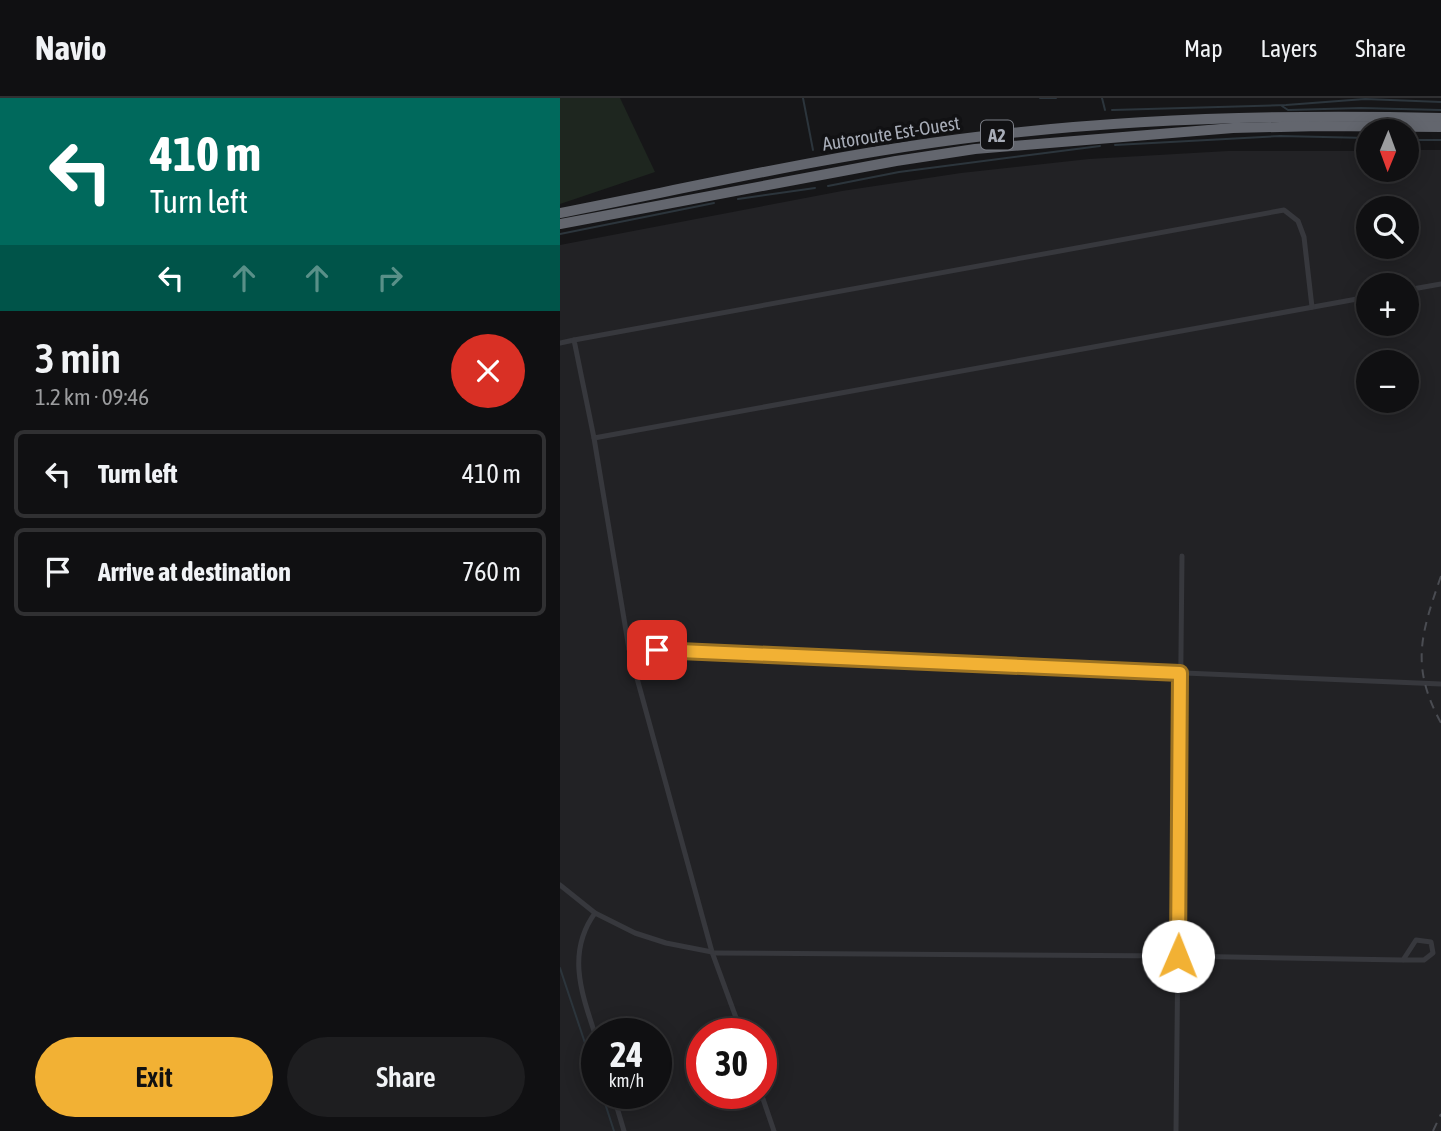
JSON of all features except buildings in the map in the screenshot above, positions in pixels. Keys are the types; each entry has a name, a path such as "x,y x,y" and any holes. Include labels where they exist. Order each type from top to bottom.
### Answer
{"highway":[{"name":"Autoroute Est-Ouest","path":"560,213 848,156 1035,130 1207,117 1330,115 1441,118"},
{"name":"Autoroute Est-Ouest","path":"560,224 896,161 975,149 1233,128 1321,125 1441,127"}],"street":[{"path":"560,343 1284,210 1297,221 1304,237 1312,307"},
{"path":"1419,288 1441,284"},
{"path":"594,438 1356,299"},
{"path":"574,340 594,438 629,649 712,953 736,1018"},
{"path":"1176,1131 1182,556"},
{"path":"629,649 1441,684"},
{"path":"560,886 595,913 635,933 712,953 1178,956 1403,960 1424,960 1433,953 1431,942 1416,940 1403,960"},
{"path":"590,1018 578,970 584,933 595,913"},
{"path":"617,1109 624,1131"},
{"path":"766,1109 774,1131"}],"shaded area":[{"path":"560,98 620,98 655,172 560,204"},
{"path":"1419,150 1441,150 1441,1131 560,1131 560,245 842,191 961,173 1089,159 1228,151 1356,151 1356,182 1419,182"}],"waterway":[{"path":"803,98 813,150"},
{"path":"1040,98 1056,98"},
{"path":"1102,98 1105,110"},
{"path":"1112,110 1286,105 1365,99 1441,102"},
{"path":"1282,106 1288,110 1441,110"},
{"path":"1115,145 1280,136 1356,138"},
{"path":"1419,140 1441,140"},
{"path":"828,186 899,172 1100,146"},
{"path":"738,199 815,188"},
{"path":"560,234 714,203"},
{"path":"560,968 581,1031"},
{"path":"607,1109 614,1131"}],"railway":[{"path":"1441,576 1428,615 1422,650 1425,684 1441,723"},
{"path":"1433,1131 1441,1114"}],"route":[{"path":"657,650 1180,673 1178,956"}]}
